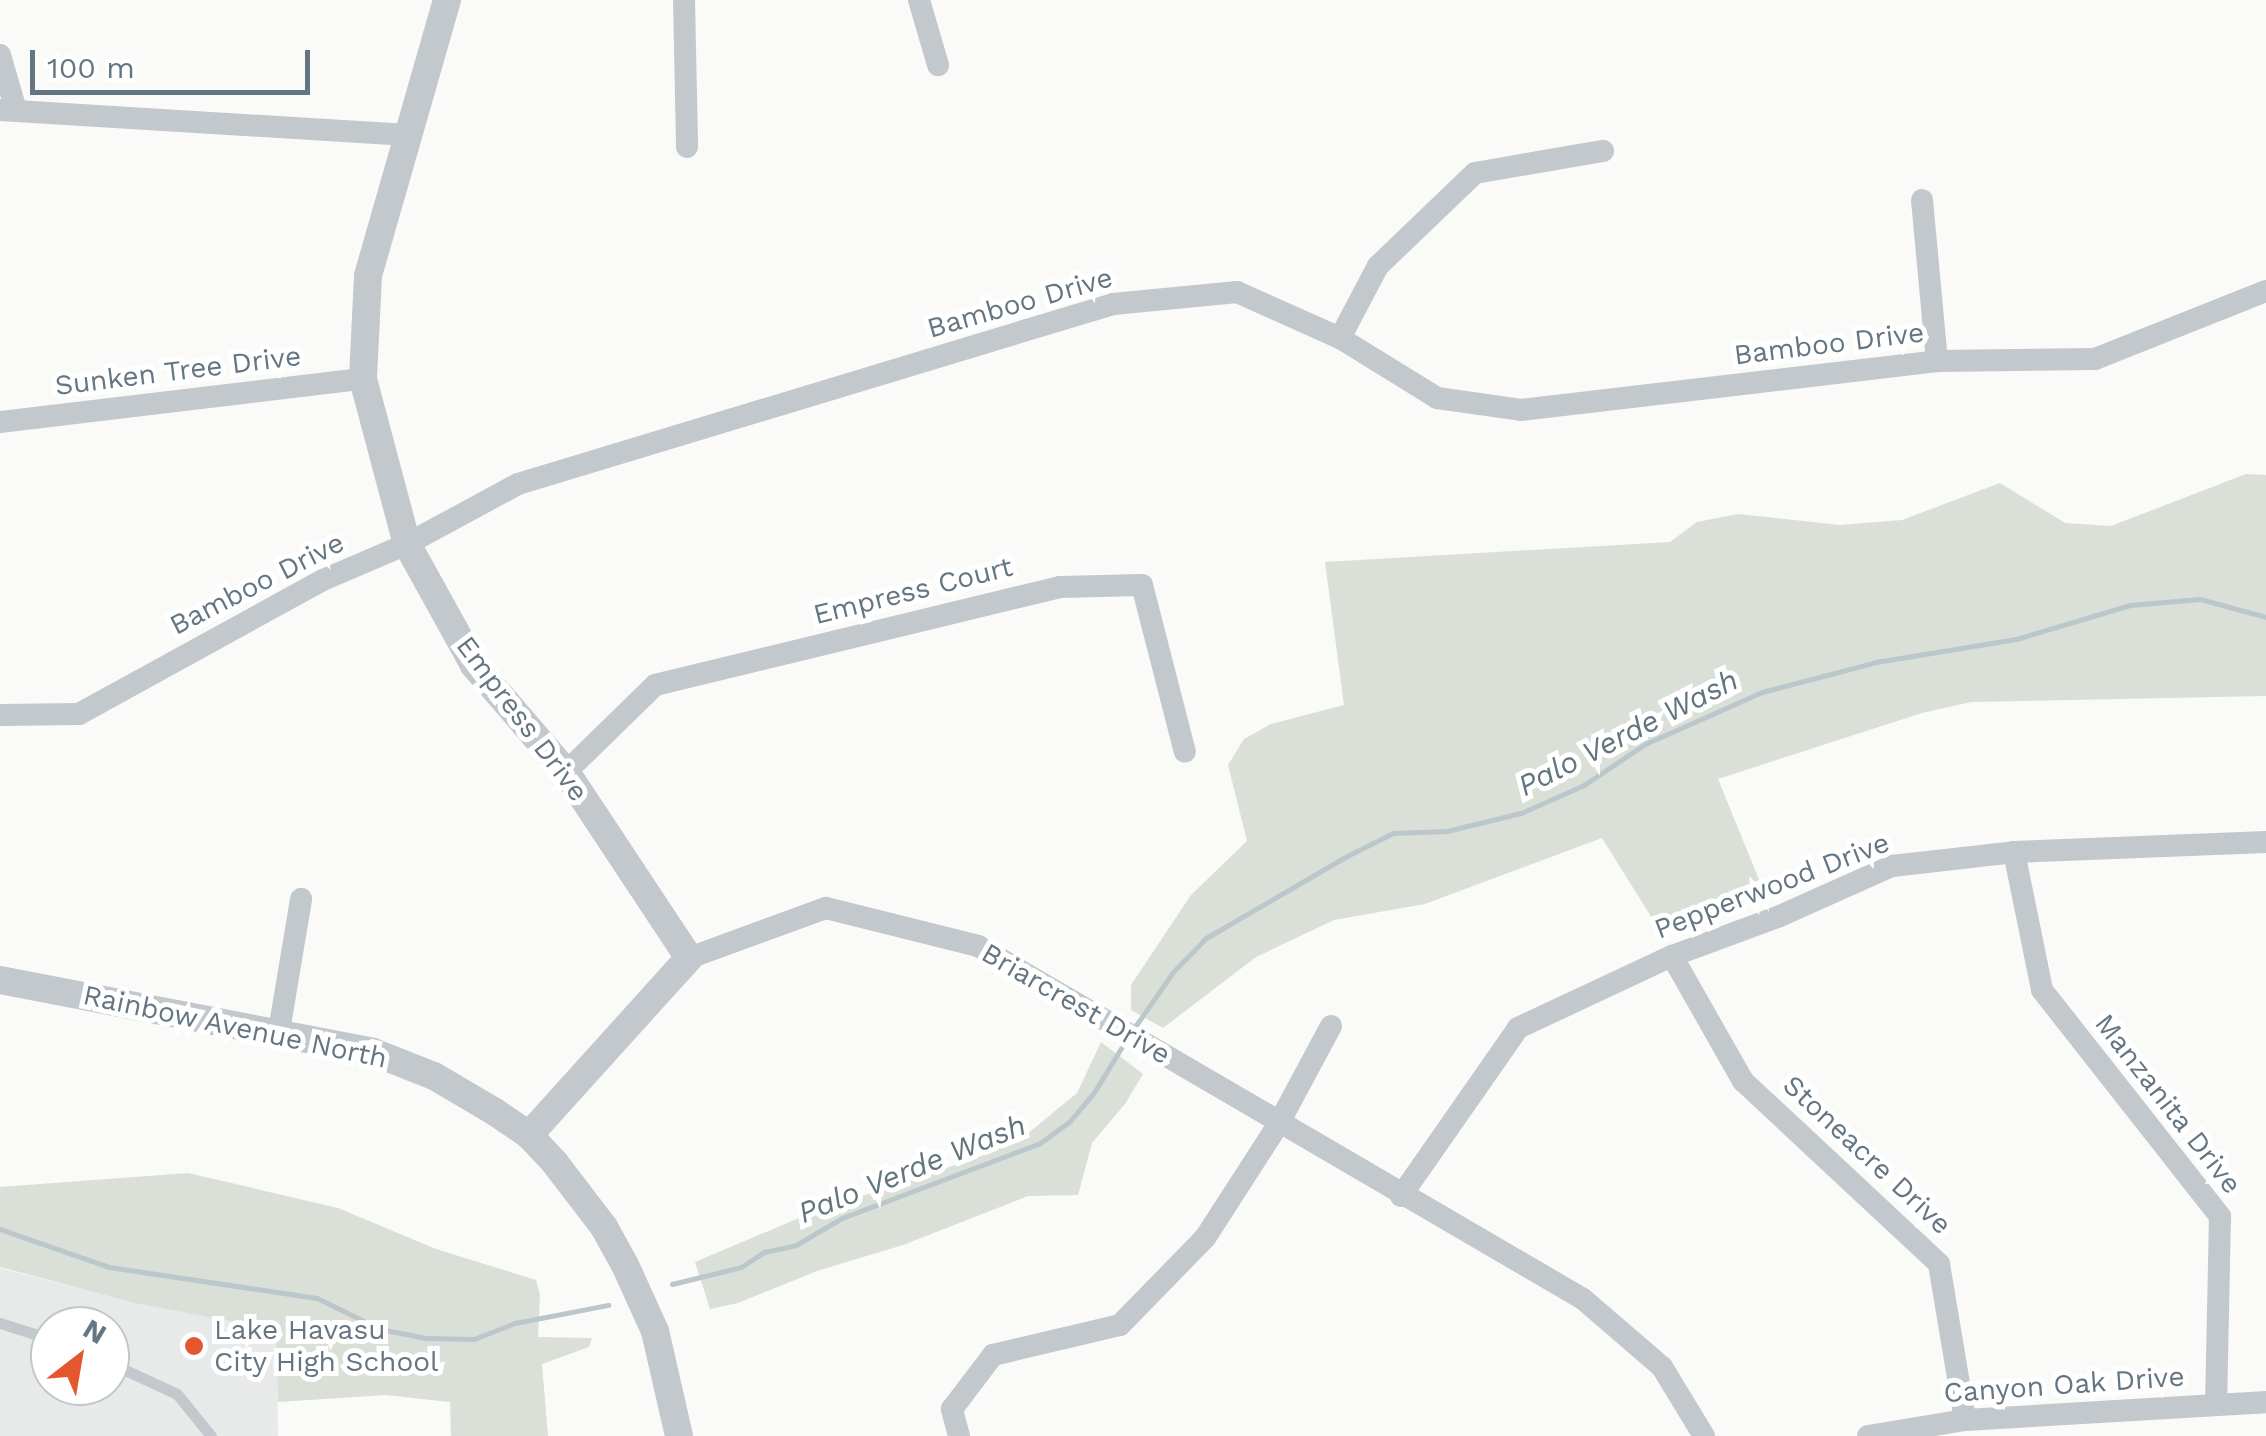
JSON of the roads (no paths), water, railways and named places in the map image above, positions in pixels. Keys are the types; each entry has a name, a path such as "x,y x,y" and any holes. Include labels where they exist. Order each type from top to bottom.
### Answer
{"street":[{"name":"Empress Drive","path":"447,0 368,276 364,379 407,544 474,665 566,772 689,958"},
{"path":"684,0 687,147"},
{"path":"920,0 938,65"},
{"path":"0,55 8,110 408,135"},
{"path":"1340,338 1378,266 1475,173 1603,151"},
{"path":"1922,200 1937,361"},
{"name":"Bamboo Drive","path":"0,714 79,714 324,580 407,544 518,484 1112,304 1237,292 1340,338 1437,398 1521,410 1937,361 2095,358 2266,291"},
{"name":"Sunken Tree Drive","path":"0,422 364,379"},
{"name":"Empress Court","path":"566,772 655,685 1060,587 1142,585 1185,752"},
{"name":"Pepperwood Drive","path":"1401,1196 1518,1028 1672,956 1780,916 1892,866 2014,852 2266,842"},
{"name":"Manzanita Drive","path":"2014,852 2042,990 2220,1216 2216,1404"},
{"path":"279,1032 301,899"},
{"name":"Briarcrest Drive","path":"529,1135 689,958 826,908 978,946 1582,1299 1662,1367 1704,1436"},
{"name":"Stoneacre Drive","path":"1672,956 1743,1080 1939,1264 1966,1420"},
{"name":"Rainbow Avenue North","path":"0,980 329,1040 406,1063 529,1135 579,1192 625,1265 655,1331 679,1436"},
{"path":"959,1436 952,1409 993,1355 1120,1325 1205,1238 1279,1123 1331,1026"},
{"name":"Canyon Oak Drive","path":"1868,1436 1966,1420 2266,1402"}],"lane":[{"path":"0,1322 30,1332"},
{"path":"130,1372 177,1394 211,1436"}],"waterway":[{"name":"Palo Verde Wash","path":"1132,1031 1173,972 1206,938 1347,856 1393,833 1447,831 1521,813 1584,785 1645,744 1762,692 1876,662 2016,639 2130,605 2200,599 2266,617"},
{"name":"Palo Verde Wash","path":"672,1284 741,1267 764,1252 796,1245 842,1218 1040,1143 1070,1121 1093,1094 1126,1040"},
{"name":"Palo Verde Wash","path":"0,1229 109,1267 317,1298 380,1329 426,1338 474,1339 515,1323 608,1305"}],"place":[{"name":"Lake Havasu City High School","path":"194,1346"}]}
